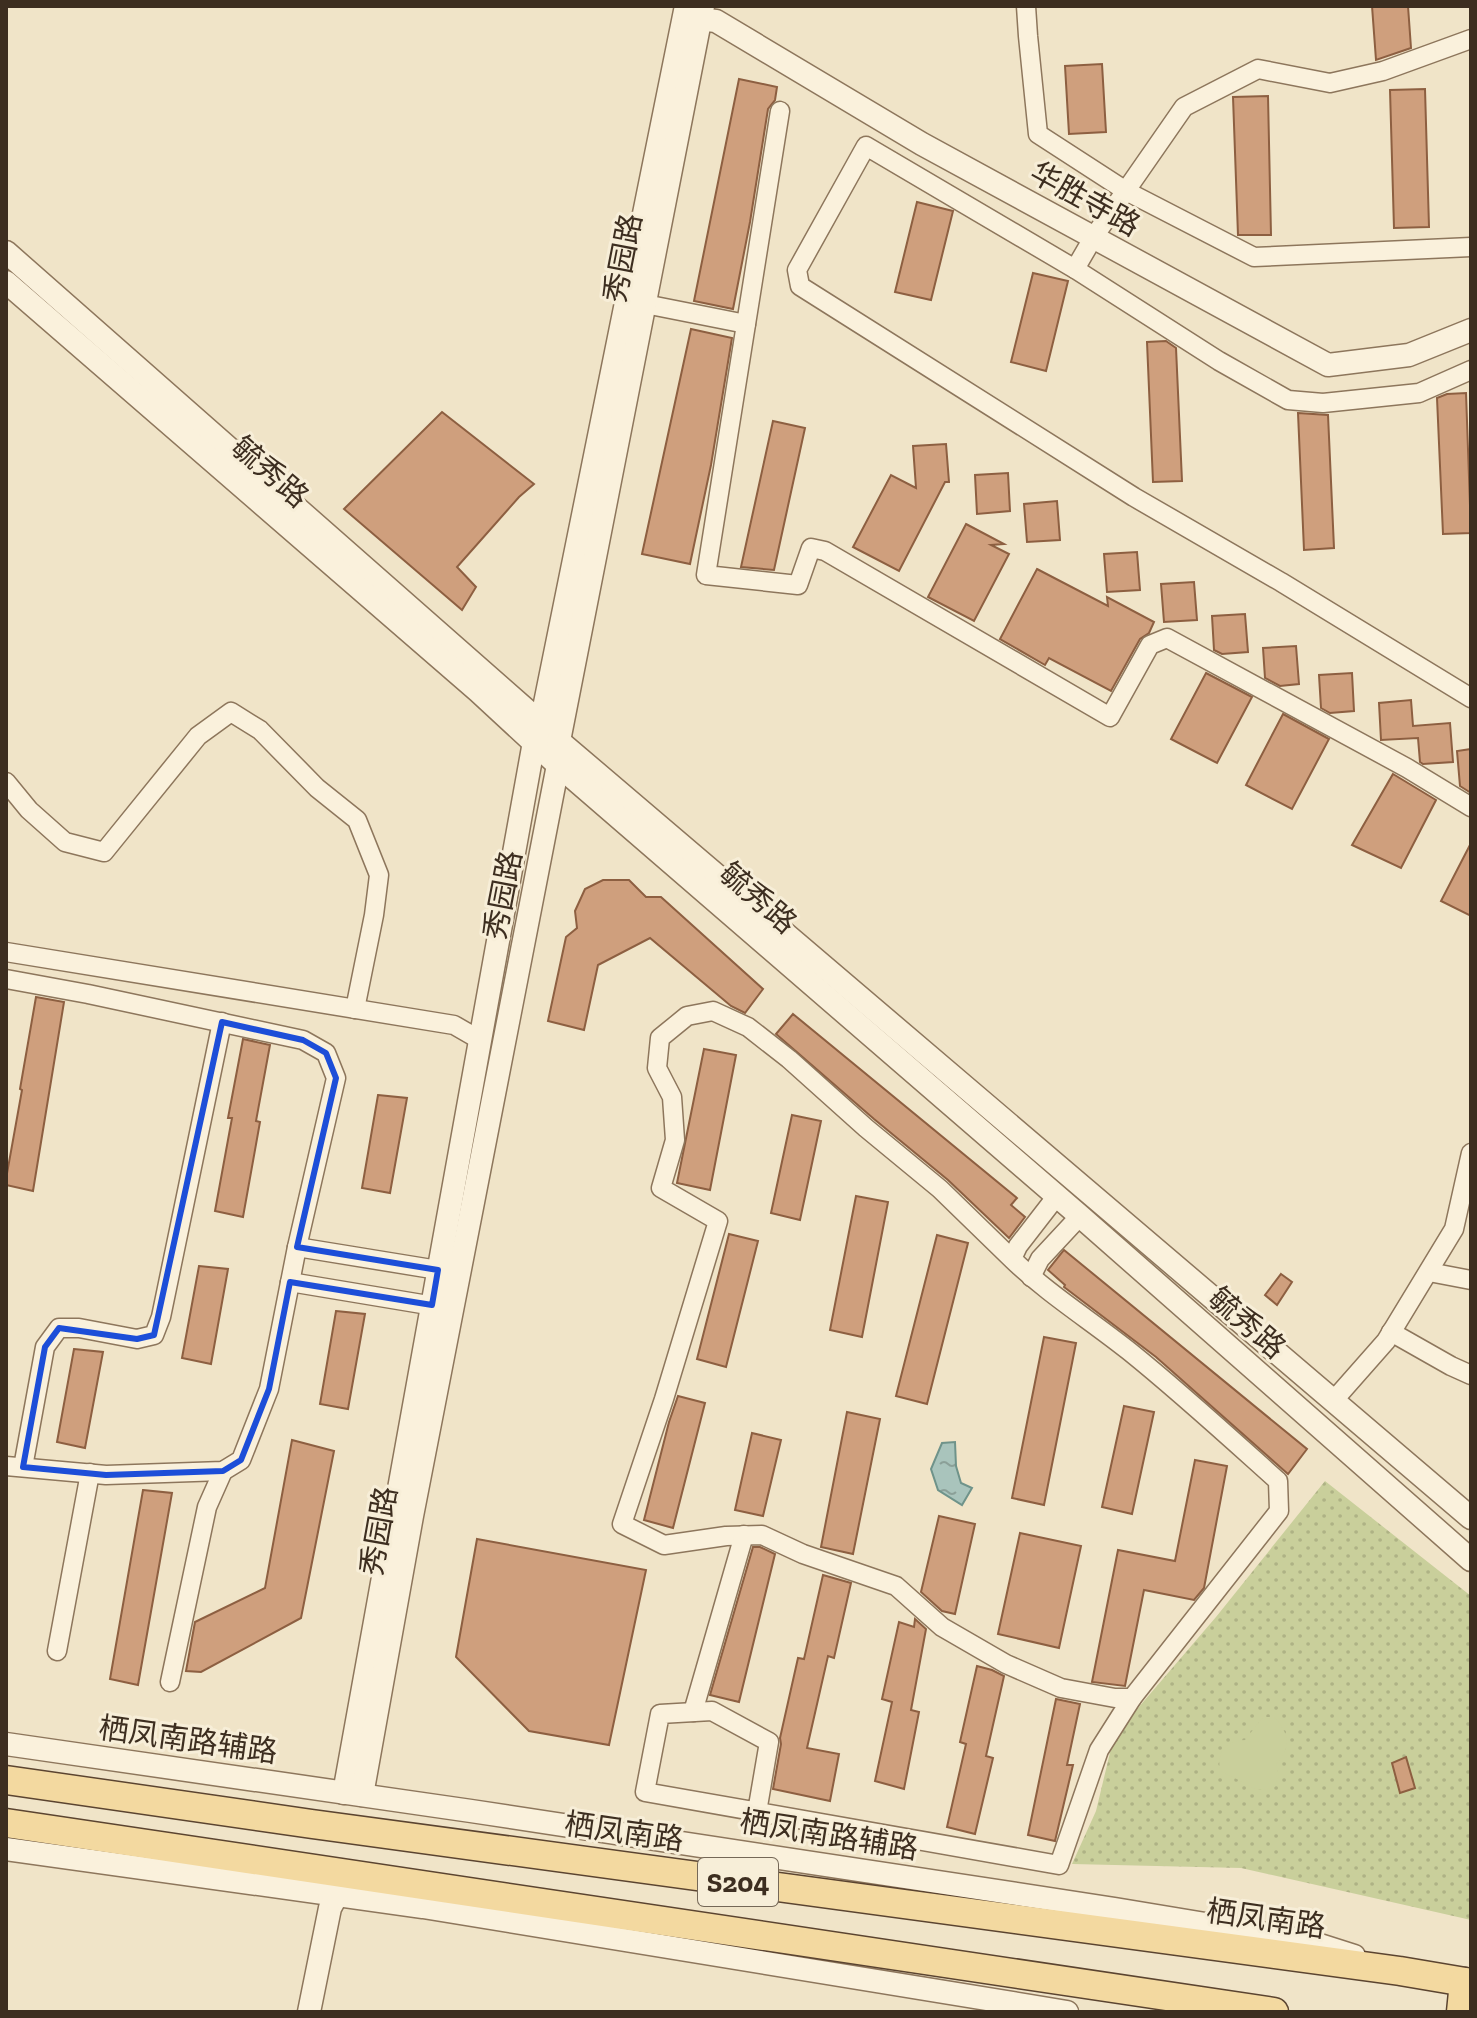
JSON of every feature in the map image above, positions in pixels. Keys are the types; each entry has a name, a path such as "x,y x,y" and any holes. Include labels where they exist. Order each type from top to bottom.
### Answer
{"main road":[{"name":"栖凤南路","path":"6,1780 1468,1982"},
{"name":"S204","path":"6,1823 1274,2012"},
{"path":"1461,2012 1468,1982"}],"street":[{"path":"1026,6 1038,134 1126,191 1254,257 1471,247"},
{"name":"华胜寺路","path":"694,12 716,21 922,144 1328,365 1409,355 1471,330"},
{"name":"秀园路","path":"448,1273 558,765 559,741 636,301 694,12"},
{"path":"1075,269 1184,107 1258,69 1330,83 1383,71 1471,39"},
{"path":"780,111 706,575 798,585 811,548 825,551 1110,717 1150,645 1167,638 1407,768 1471,807"},
{"path":"1471,370 1419,393 1323,403 1288,400 866,146 797,270 800,286 891,344 1134,497 1471,698"},
{"name":"毓秀路","path":"6,252 537,732 558,765 1080,1216 1471,1560"},
{"name":"毓秀路","path":"6,282 537,732 559,741 1471,1518"},
{"path":"636,301 746,324"},
{"name":"秀园路","path":"353,1794 409,1531 480,1040 537,732 636,301"},
{"path":"6,782 29,810 65,842 104,852 198,736 231,712 260,730 317,788 357,820 379,875 355,1009"},
{"path":"6,952 454,1025 480,1040"},
{"path":"6,979 88,994 222,1022 303,1040 326,1053 336,1078 297,1247 269,1389 241,1460 223,1471 106,1475 14,1466 45,1347 59,1328 79,1328 137,1339 154,1335 161,1317 222,1022"},
{"path":"757,1812 769,1742 712,1711 660,1714 645,1792 757,1812 1059,1865 1099,1750 1132,1698 1279,1511 1278,1481 1127,1349 1031,1277 940,1189 789,1059 748,1027 713,1011 687,1016 660,1038 657,1068 672,1097 675,1140 661,1188 718,1221 622,1524 664,1545 726,1536 762,1535 803,1554 896,1586 942,1627 1006,1664 1061,1688 1132,1698"},
{"path":"1334,1400 1391,1332 1454,1229 1463,1225 1471,1153"},
{"path":"1012,1259 1018,1246 1056,1197"},
{"path":"1031,1277 1040,1259 1080,1216"},
{"path":"297,1247 448,1273"},
{"path":"1429,1272 1471,1280"},
{"path":"290,1282 442,1308"},
{"path":"1391,1332 1471,1375"},
{"path":"170,1682 207,1507 223,1471"},
{"path":"57,1651 90,1473"},
{"path":"693,1712 744,1535"},
{"name":"栖凤南路辅路","path":"6,1744 1115,1909 1307,1941 1400,1971"},
{"path":"6,1849 423,1907 1067,2012"},
{"path":"309,2012 330,1908 337,1895"}],"highlighted area":[{"path":"222,1022 303,1040 326,1053 336,1078 297,1247 438,1270 432,1305 290,1282 269,1389 241,1460 223,1471 106,1475 23,1467 45,1347 59,1328 137,1339 154,1335"}],"green space":[{"path":"1325,1481 1471,1596 1471,1920 1241,1868 1072,1864 1096,1811 1114,1736 1216,1617"},
{"path":"1263,1717 1274,1717 1286,1735 1287,1746 1276,1765 1279,1775 1275,1787 1262,1790 1220,1771 1219,1764 1224,1748 1232,1742 1245,1740"}],"water":[{"path":"955,1442 956,1466 961,1483 972,1488 962,1505 938,1490 931,1469 942,1443"}],"building":[{"path":"1372,6 1408,6 1411,48 1376,60"},
{"path":"1102,64 1106,132 1069,134 1065,66"},
{"path":"739,79 777,87 775,100 768,109 733,309 694,301"},
{"path":"1425,89 1429,227 1394,228 1390,90"},
{"path":"1268,96 1271,235 1238,235 1233,97"},
{"path":"917,202 953,211 931,300 895,292"},
{"path":"1033,273 1068,281 1046,371 1011,362"},
{"path":"691,329 732,338 711,465 690,564 642,554"},
{"path":"1166,341 1176,348 1182,481 1153,482 1147,342"},
{"path":"1466,393 1471,533 1443,534 1437,398"},
{"path":"442,412 534,484 457,567 476,587 462,610 344,509"},
{"path":"1298,413 1328,415 1334,548 1304,550"},
{"path":"773,421 805,428 774,570 741,567"},
{"path":"946,444 949,482 945,482 899,571 853,547 891,475 916,488 913,446"},
{"path":"1008,473 1010,511 977,514 975,475"},
{"path":"1057,501 1060,540 1027,542 1024,504"},
{"path":"966,524 1004,544 991,545 1009,554 974,621 928,597"},
{"path":"1137,552 1140,590 1107,592 1104,554"},
{"path":"1037,569 1108,606 1107,597 1154,622 1149,633 1140,639 1111,691 1049,658 1045,665 1000,639"},
{"path":"1194,582 1197,620 1164,622 1161,584"},
{"path":"1245,614 1248,652 1222,654 1214,650 1212,616"},
{"path":"1296,646 1299,684 1280,686 1265,678 1263,648"},
{"path":"1206,673 1252,697 1217,763 1171,739"},
{"path":"1352,673 1354,711 1330,713 1321,708 1319,675"},
{"path":"1411,700 1413,726 1450,723 1453,762 1420,762 1418,738 1381,740 1379,703"},
{"path":"1283,714 1329,739 1292,809 1246,785"},
{"path":"1471,749 1471,793 1460,786 1457,751"},
{"path":"1393,774 1436,800 1401,868 1352,845"},
{"path":"1471,843 1471,916 1441,901"},
{"path":"603,880 629,880 646,897 661,897 763,989 745,1013 731,1006 650,938 598,965 584,1030 548,1021 566,937 577,928 575,911 585,889"},
{"path":"36,997 64,1002 33,1191 6,1185 6,1179"},
{"path":"793,1014 1017,1198 1011,1205 1025,1217 1009,1238 948,1180 776,1034"},
{"path":"243,1039 270,1045 243,1217 215,1211"},
{"path":"704,1049 736,1055 710,1190 677,1183"},
{"path":"378,1095 407,1098 390,1193 362,1188"},
{"path":"792,1115 821,1121 800,1220 771,1213"},
{"path":"856,1196 888,1202 862,1337 830,1330"},
{"path":"729,1234 758,1241 726,1367 697,1359"},
{"path":"937,1235 968,1243 927,1404 896,1396"},
{"path":"1064,1250 1307,1449 1288,1474 1156,1357 1064,1287 1048,1270"},
{"path":"199,1266 228,1269 211,1364 182,1358"},
{"path":"1281,1274 1292,1282 1277,1305 1265,1295"},
{"path":"336,1311 365,1314 348,1409 320,1404"},
{"path":"1044,1337 1076,1343 1044,1505 1012,1498"},
{"path":"74,1349 103,1352 85,1448 57,1442"},
{"path":"678,1396 705,1403 673,1528 644,1520"},
{"path":"1124,1406 1154,1412 1132,1514 1102,1507"},
{"path":"847,1412 880,1419 853,1554 821,1547"},
{"path":"752,1433 781,1440 763,1516 735,1510"},
{"path":"292,1440 334,1451 301,1618 201,1672 186,1671 195,1622 265,1588"},
{"path":"1195,1460 1227,1466 1204,1588 1194,1600 1144,1590 1125,1686 1092,1682 1118,1550 1175,1561"},
{"path":"143,1490 172,1493 138,1685 110,1679"},
{"path":"939,1516 975,1524 955,1614 942,1611 921,1592"},
{"path":"1020,1533 1081,1546 1059,1648 998,1634"},
{"path":"477,1539 646,1570 609,1745 529,1731 456,1657"},
{"path":"753,1547 775,1554 739,1702 710,1695"},
{"path":"823,1575 851,1583 834,1658 828,1656 807,1748 839,1754 830,1801 773,1789 780,1738 798,1658 804,1659"},
{"path":"915,1619 926,1629 911,1710 919,1712 904,1789 875,1781 892,1702 882,1699 899,1622 914,1627"},
{"path":"977,1666 1004,1676 986,1756 993,1758 975,1834 947,1827 966,1744 960,1742"},
{"path":"1056,1699 1080,1704 1067,1765 1073,1765 1055,1841 1028,1835"},
{"path":"1406,1757 1415,1788 1400,1793 1392,1763"}]}
